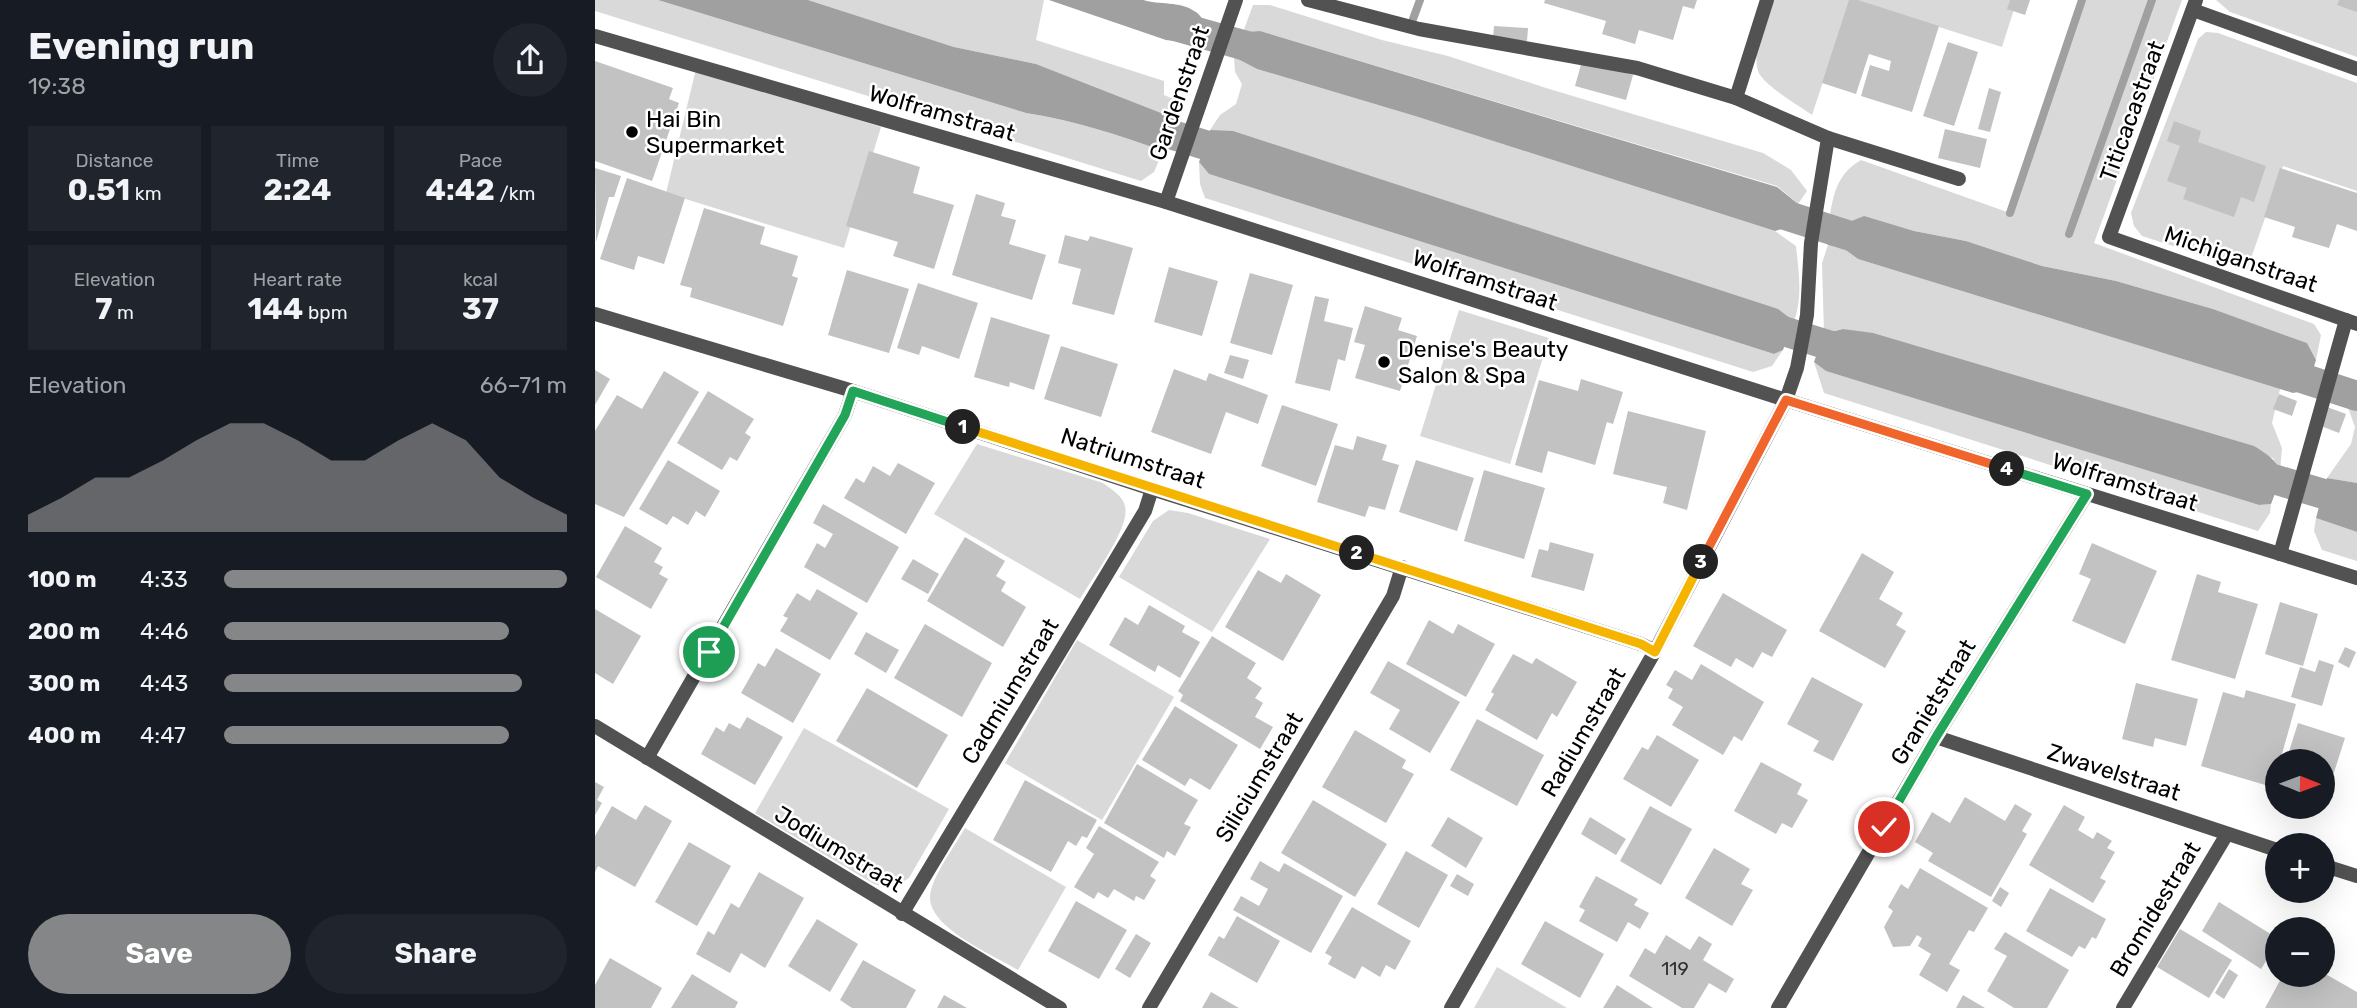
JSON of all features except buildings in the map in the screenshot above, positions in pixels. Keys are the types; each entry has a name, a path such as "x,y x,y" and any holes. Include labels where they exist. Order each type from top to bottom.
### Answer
{"street":[{"path":"1308,0 1419,29 1637,68 1736,98 1828,138 1959,179"},
{"path":"1736,98 1767,0"},
{"name":"Gardenstraat","path":"1166,202 1235,4"},
{"path":"2195,5 2357,69"},
{"name":"Titicacastraat","path":"2109,237 2195,5"},
{"name":"Wolframstraat","path":"595,36 1166,202 1786,400 2357,578"},
{"name":"Radiumstraat","path":"1451,1008 1655,652 1786,400 1797,368 1807,315 1811,243 1828,138"},
{"name":"Michiganstraat","path":"2109,237 2352,322"},
{"name":"Natriumstraat","path":"595,314 853,391 1641,644 1655,652"},
{"path":"2280,554 2337,346 2352,322"},
{"path":"647,758 845,415 853,391"},
{"name":"Cadmiumstraat","path":"902,914 1145,511 1152,489"},
{"name":"Granietstraat","path":"1778,1008 1936,737 2087,494"},
{"name":"Siliciumstraat","path":"1149,1008 1393,596 1402,567"},
{"name":"Jodiumstraat","path":"595,726 1060,1008"},
{"name":"Zwavelstraat","path":"1936,737 2265,846"},
{"name":"Bromidestraat","path":"2123,1008 2227,834"},
{"path":"2335,869 2357,876"}],"shaded area":[{"path":"595,0 658,0 1026,113 1079,124 1163,151 1154,172 1141,181 595,11"},
{"path":"658,0 808,0 954,47 1036,64 1174,118 1163,151 1079,124 1026,113"},
{"path":"808,0 1044,0 1036,40 1164,81 1164,95 1176,100 1174,118 1036,64 954,47"},
{"path":"1049,0 1143,0 1176,4 1196,12 1206,24 1197,39 1184,42 1166,40"},
{"path":"1768,0 1850,0 1812,115 1771,86 1757,68 1759,39"},
{"path":"1854,0 2017,0 2002,47"},
{"path":"2082,0 2182,0 2094,243 2314,324 2321,335 2316,360 2307,343 2213,309 2116,281 2042,266 1966,241 1914,231 1864,217 1849,222 1830,215 1839,183 1847,171 1861,160 2010,213"},
{"path":"2216,0 2357,0 2357,57 2230,12"},
{"path":"1253,5 1270,5 1382,40 1448,56 1763,153 1791,170 1807,191 1798,204 1777,186 1260,31 1243,32"},
{"path":"1260,31 1777,187 1798,204 1792,226 1775,231 1415,116 1257,69 1234,57 1243,32"},
{"path":"2206,32 2218,33 2357,83 2357,191 2283,166 2247,270 2142,236 2134,226 2131,213 2198,39"},
{"path":"1234,57 1257,69 1415,116 1775,231 1796,246 1799,300 1790,330 1791,319 1210,130 1220,115 1236,104 1242,84 1235,72"},
{"path":"696,69 881,127 844,248 666,193"},
{"path":"1210,130 1233,131 1778,309 1791,319 1783,350 1774,354 1209,174 1199,162"},
{"path":"1199,162 1209,174 1774,354 1783,350 1772,366 1753,372 1205,198 1200,184"},
{"path":"1830,215 1849,222 1864,216 1914,231 1966,241 2042,266 2116,281 2213,309 2307,343 2316,360 2307,390 2293,393 1858,259 1843,248 1828,245 1824,238"},
{"path":"1828,245 1843,248 1858,259 2280,389 2272,423 2282,448 2280,471 2273,458 1843,329 1824,334 1822,263"},
{"path":"1459,310 1549,338 1510,464 1420,436"},
{"path":"1843,329 1873,333 2254,446 2272,458 2279,470 2280,476 2271,504 2259,505 1826,371 1814,362 1824,334"},
{"path":"1814,362 1827,371 2259,505 2271,504 2270,513 2258,531 1824,393"},
{"path":"2346,402 2357,410 2357,483 2327,478 2351,444 2355,427"},
{"path":"977,444 1103,483 1122,499 1125,515 1122,527 1080,599 934,514"},
{"path":"2327,478 2357,483 2357,532 2316,518"},
{"path":"1169,510 1188,513 1270,539 1212,632 1119,577 1153,521"},
{"path":"2316,518 2357,532 2357,561 2322,550 2314,531"},
{"path":"1077,640 1174,697 1102,820 1005,763"},
{"path":"804,728 949,809 909,878 892,886 874,884 755,813"},
{"path":"965,828 1066,887 1018,970 951,930 932,908 930,896 935,879"},
{"path":"1497,967 1567,1008 1474,1008"}],"waterway":[{"path":"1413,19 1420,0"},
{"path":"2010,213 2082,0"},
{"path":"2069,234 2152,0"},
{"path":"1161,22 1275,54"},
{"path":"1131,122 1244,157"},
{"path":"1757,206 1866,241"},
{"path":"1751,321 1857,354"},
{"path":"2271,368 2357,396"},
{"path":"2240,469 2357,504"}],"place":[{"name":"Hai Bin Supermarket","path":"632,132"},
{"name":"Denise's Beauty Salon & Spa","path":"1384,362"}],"route":[{"path":"709,652 845,415 853,391 1641,644 1655,652 1786,400 2087,494 1936,737 1884,827"}]}
